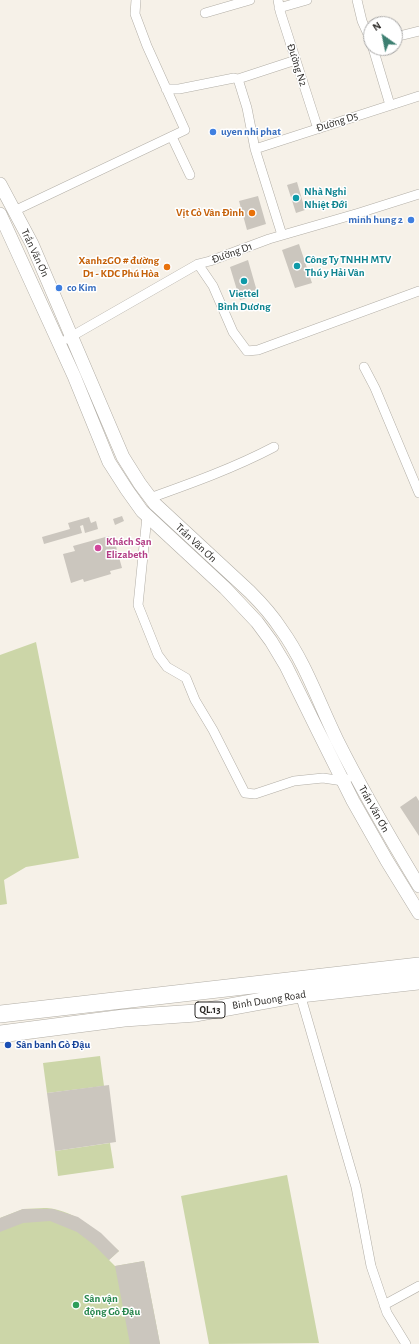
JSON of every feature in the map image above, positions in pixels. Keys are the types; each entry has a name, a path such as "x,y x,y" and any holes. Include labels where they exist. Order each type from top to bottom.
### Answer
{"highway":[{"name":"Binh Duong Road","path":"0,1014 419,966"},
{"name":"Binh Duong Road","path":"0,1034 124,1018 196,1013 300,994 419,981"}],"street":[{"path":"14,211 185,130 166,89 135,14 136,0"},
{"path":"205,13 250,0"},
{"path":"279,4 307,0"},
{"path":"357,0 363,22"},
{"name":"Đường N2","path":"279,4 318,129"},
{"path":"403,35 419,31"},
{"path":"375,56 390,105"},
{"path":"166,89 180,89 234,78 238,79 296,60"},
{"path":"238,79 247,108 255,149 282,236"},
{"name":"Đường D5","path":"255,149 419,96"},
{"path":"172,137 190,175"},
{"name":"Trần Văn Ơn","path":"0,184 32,244 119,447 150,498 250,592 282,629 301,663 349,778 353,801 419,913"},
{"name":"Đường D1","path":"60,343 198,264 282,236 419,194"},
{"name":"Trần Văn Ơn","path":"0,214 60,343 109,462 127,490 147,516 225,588 257,622 286,666 318,731 349,778 374,811 419,886"},
{"path":"198,264 213,286 233,332 247,351 258,350 419,291"},
{"path":"364,367 375,388 419,493"},
{"path":"150,498 214,475 249,460 274,447"},
{"path":"147,516 138,605 158,655 167,667 186,678 194,700 213,730 245,793 255,794 294,781 322,778 349,778"},
{"path":"300,994 356,1187 371,1266 387,1313 406,1344"},
{"path":"384,1304 419,1286"}],"green space":[{"path":"36,642 79,858 26,867 4,880 7,904 0,905 0,655"},
{"path":"100,1056 104,1086 47,1093 43,1063"},
{"path":"110,1143 114,1168 58,1176 55,1151"},
{"path":"287,1175 319,1343 209,1344 181,1196"},
{"name":"Sân vận động Gò Đậu","path":"23,1209 54,1209 81,1220 97,1231 119,1251 109,1260 115,1266 144,1261 160,1344 0,1344 0,1218"}],"building":[{"name":"Nhà Nghỉ Nhiệt Đới","path":"297,182 305,210 296,213 287,185"},
{"name":"Vịt Cỏ Vân Đình","path":"258,196 266,224 247,230 239,201"},
{"name":"Công Ty TNHH MTV Thú y Hải Vân","path":"299,244 312,283 295,288 282,250"},
{"name":"Viettel Bình Dương","path":"248,260 258,295 240,300 230,267"},
{"path":"122,516 124,521 115,525 113,519"},
{"path":"89,517 91,523 96,521 98,529 85,533 83,525 80,526 82,533 44,544 42,537 70,529 68,523"},
{"path":"109,536 110,540 114,539 122,568 110,571 111,574 84,582 83,579 71,583 63,554 75,551 73,546"},
{"path":"416,796 419,801 419,836 400,807"},
{"path":"109,1085 116,1142 55,1151 47,1093"},
{"path":"23,1209 53,1209 78,1217 101,1233 119,1251 109,1260 94,1245 77,1232 50,1221 23,1223 0,1232 0,1218"},
{"path":"144,1261 160,1344 130,1344 115,1266"}],"place":[{"name":"uyen nhi phat","path":"213,132"},
{"name":"Nhà Nghỉ Nhiệt Đới","path":"296,198"},
{"name":"Vịt Cỏ Vân Đình","path":"252,213"},
{"name":"minh hung 2","path":"411,220"},
{"name":"Công Ty TNHH MTV Thú y Hải Vân","path":"297,266"},
{"name":"Xanh2GO # đường D1 - KDC Phú Hòa","path":"167,267"},
{"name":"Viettel Bình Dương","path":"244,281"},
{"name":"co Kim","path":"59,288"},
{"name":"Khách Sạn Elizabeth","path":"98,548"},
{"name":"Sân banh Gò Đậu","path":"8,1045"},
{"name":"Sân vận động Gò Đậu","path":"76,1305"}]}
